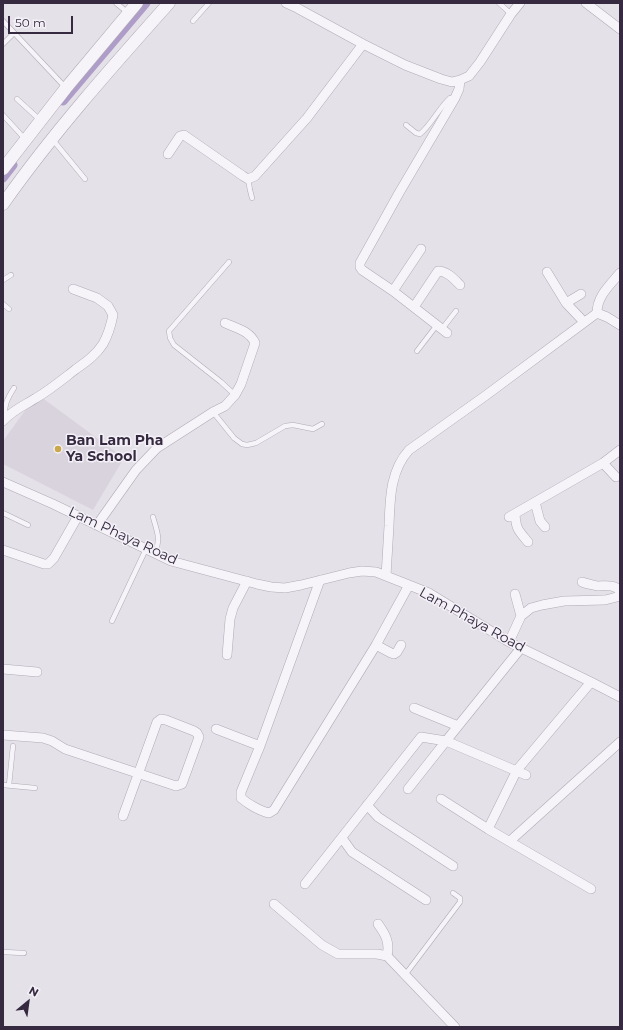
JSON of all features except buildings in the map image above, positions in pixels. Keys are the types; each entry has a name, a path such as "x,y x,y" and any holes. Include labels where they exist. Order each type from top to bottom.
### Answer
{"street":[{"path":"3,169 40,120 137,3"},
{"path":"3,204 52,139 111,68 169,3"},
{"path":"286,3 298,8 362,44 405,65 441,80 452,82 469,76 520,3"},
{"path":"586,3 620,28"},
{"path":"168,154 180,136 184,135 248,179 254,176 307,118 362,44"},
{"path":"442,329 393,291 362,270 360,263 455,98 459,89 460,80"},
{"path":"393,291 421,249"},
{"path":"414,307 438,271 445,272 460,285"},
{"path":"547,272 566,303 584,322"},
{"path":"597,313 597,305 601,296 620,273"},
{"path":"4,419 65,378 94,355 103,344 113,315 108,306 97,298 73,289"},
{"path":"566,303 581,294"},
{"path":"386,576 393,482 402,458 409,450 597,313"},
{"path":"597,313 620,325"},
{"path":"97,525 146,458 157,448 212,412 225,406 235,395 241,384 255,343 245,332 225,323"},
{"path":"528,542 515,526 512,515 603,463 620,450"},
{"path":"603,463 616,476"},
{"name":"Lam Phaya Road","path":"3,482 171,561 271,587 285,588 301,586 349,572 376,572 429,593 509,642 620,697"},
{"path":"535,502 540,521 545,527"},
{"path":"3,550 48,564 54,558 78,516"},
{"path":"320,580 260,746 241,792 241,798 244,801 264,812 269,813 274,810 376,645 409,585"},
{"path":"227,655 230,619 233,608 247,581"},
{"path":"582,582 600,586 612,586 618,588 620,591"},
{"path":"515,594 520,616"},
{"path":"509,642 520,616 531,608 564,601 605,600 620,596"},
{"path":"376,645 394,654 401,645"},
{"path":"408,789 521,648"},
{"path":"3,669 37,672"},
{"path":"488,829 517,770 591,682"},
{"path":"414,708 458,726"},
{"path":"3,735 43,738 52,741 65,749 138,774 176,786 182,784 199,737 197,733 166,720 161,719 157,722 138,774 123,816"},
{"path":"216,729 260,746"},
{"path":"305,884 421,736 446,741 526,775"},
{"path":"510,841 620,742"},
{"path":"441,799 488,829 591,889"},
{"path":"367,805 378,816 453,866"},
{"path":"342,838 352,852 426,900"},
{"path":"274,904 322,945 338,954 377,954 387,956 455,1027"},
{"path":"378,924 388,942 389,949 387,956"}],"lane":[{"path":"116,3 128,13"},
{"path":"193,21 209,3"},
{"path":"500,3 511,14"},
{"path":"3,21 66,88"},
{"path":"3,44 14,33"},
{"path":"406,125 416,133 420,134 426,129 445,103 450,98 455,98"},
{"path":"17,99 40,120"},
{"path":"3,115 25,139"},
{"path":"52,139 85,179"},
{"path":"248,179 252,198"},
{"path":"229,262 169,331 170,338 174,345 235,395"},
{"path":"3,280 11,275"},
{"path":"3,304 9,309"},
{"path":"417,351 442,329 456,311"},
{"path":"4,419 4,410 7,399 14,388"},
{"path":"212,412 234,438 242,444 247,445 256,443 285,426 293,425 313,429 322,424"},
{"path":"3,513 28,525"},
{"path":"153,517 159,539 155,553"},
{"path":"112,621 146,549"},
{"path":"9,785 13,746"},
{"path":"3,785 35,788"},
{"path":"405,975 460,902 460,898 453,892"},
{"path":"3,952 24,953"}],"shaded area":[{"name":"Ban Lam Pha Ya School","path":"37,394 124,458 93,510 3,464 3,441"}],"waterway":[{"path":"63,101 146,3"},
{"path":"3,178 13,165"}],"place":[{"name":"Ban Lam Pha Ya School","path":"58,449"}]}
